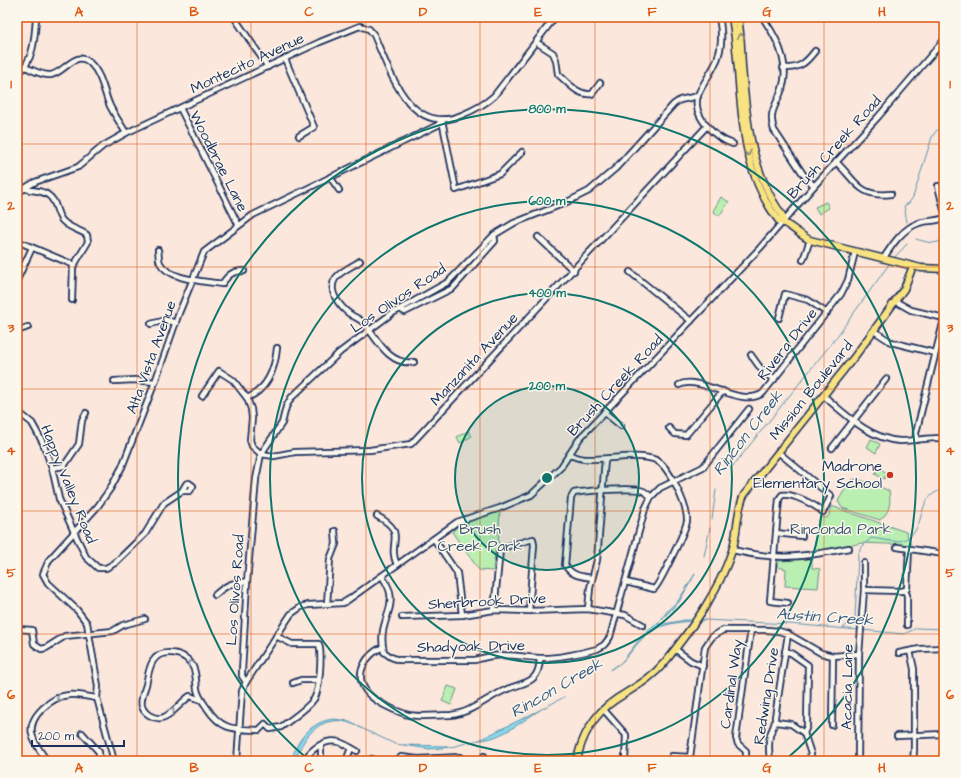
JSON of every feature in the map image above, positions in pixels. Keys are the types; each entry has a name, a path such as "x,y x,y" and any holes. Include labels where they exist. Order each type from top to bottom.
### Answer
{"main road":[{"path":"732,17 740,113 752,169 769,207 779,221 783,221 796,232 810,240 913,266 944,269"},
{"path":"738,17 746,113 750,135 761,178 782,215 783,221"},
{"name":"Mission Boulevard","path":"577,761 587,732 604,710 614,701 650,677 675,649 694,623 719,584 733,550 742,499 874,331 908,283 913,266"}],"street":[{"path":"17,74 25,67 35,36 36,17"},
{"path":"234,17 268,67"},
{"path":"522,152 500,174 456,190 442,120 457,117 476,109 489,100 555,17"},
{"path":"719,17 722,32 717,59 698,96 700,113 707,126 719,138 733,144"},
{"path":"765,21 778,45 783,68 783,85 772,108 772,123 774,130 803,174 814,186"},
{"name":"Montecito Avenue","path":"17,194 24,188 38,181 78,167 103,146 126,133 346,31 363,26 374,35 407,102 420,113 442,120"},
{"name":"Brush Creek Road","path":"237,761 240,698 246,682 288,618 298,609 308,605 343,603 457,522 500,508 531,494 559,470 577,441 783,221 878,117 944,40"},
{"path":"536,42 553,53 556,60 558,74 572,87 585,95 592,94 600,83"},
{"path":"783,68 793,69 803,64 815,51"},
{"path":"25,67 49,75 57,72 77,59 85,59 95,69 110,106 126,133"},
{"path":"285,59 314,127 299,136"},
{"name":"Los Olivos Road","path":"246,682 242,676 242,671 252,508 261,454 282,423 286,407 291,398 340,352 400,309 448,282 494,235 514,223 564,203 589,191 616,168 674,104 680,100 698,96"},
{"name":"Woodbrae Lane","path":"180,108 238,224"},
{"name":"Alta Vista Avenue","path":"114,761 96,698 98,686 91,655 89,634 84,619 48,583 43,574 49,560 98,506 122,468 192,280 204,252 238,224 252,215 438,125 442,120"},
{"name":"Manzanita Avenue","path":"261,454 274,456 295,452 370,450 411,444 500,347 574,271 707,126"},
{"path":"836,162 858,187 876,194 891,194"},
{"path":"330,177 339,190"},
{"path":"938,186 944,210"},
{"path":"24,188 38,190 49,196 55,202 59,214 64,222 87,235 88,242 74,264 71,287 72,300"},
{"path":"886,259 906,231 912,226 921,222 934,222 944,218"},
{"path":"400,309 405,312 453,288 495,241 494,235"},
{"path":"538,237 574,271"},
{"path":"803,260 810,240"},
{"path":"17,241 74,264"},
{"path":"17,280 32,248"},
{"path":"158,250 159,261 162,266 172,274 192,280 222,284 230,273 236,271 244,272"},
{"name":"Rivera Drive","path":"679,385 690,383 750,398 756,398 763,393 827,313 845,287 855,252"},
{"path":"360,261 335,279 332,285 333,292 342,307 363,322 392,357 402,362 414,362"},
{"path":"630,272 690,321"},
{"path":"779,318 785,294 808,300 827,313"},
{"path":"895,301 911,310 944,318 916,433 916,440"},
{"path":"151,324 166,320 176,323"},
{"path":"17,331 28,327"},
{"path":"874,331 891,342 935,353"},
{"path":"247,398 257,392 271,376 276,362 277,348"},
{"path":"751,355 761,369 774,380"},
{"path":"202,396 219,371 234,380 247,398 251,409 252,418 250,440 252,446 261,454"},
{"path":"832,448 886,379"},
{"path":"114,381 135,380 155,382"},
{"path":"669,428 675,434 686,435 723,391"},
{"path":"824,396 853,420 872,433 889,439 916,440 944,438"},
{"path":"592,578 576,576 569,572 565,565 570,498 574,493 584,491 643,491 651,497 660,488 703,467 749,409"},
{"name":"Happy Valley Road","path":"17,411 32,423 43,443 52,468 59,499 90,563 98,568 106,568 115,563 145,534 164,503 182,491"},
{"path":"604,412 621,426"},
{"path":"52,468 64,466 79,444 82,420 86,413"},
{"path":"778,452 829,493 831,498 823,512 815,505 787,494 782,495 779,499 772,557 770,601 788,603"},
{"path":"569,455 584,459 643,457 656,460 664,466 673,481 686,510 687,522 662,579 654,589 626,582"},
{"path":"588,609 592,578 597,560 603,491 604,459"},
{"name":"Shadyoak Drive","path":"383,647 388,655 399,660 475,660 487,656 514,654 540,658 597,649 610,637 618,613 645,509 651,497"},
{"path":"377,516 390,523 394,529 394,560 397,565"},
{"path":"327,604 330,559 336,544 335,531"},
{"path":"776,533 802,536"},
{"path":"434,539 457,573 462,615"},
{"path":"494,610 500,550 505,547 533,539 534,545 529,611"},
{"path":"897,547 944,554"},
{"path":"733,550 772,557 815,556 848,548"},
{"path":"905,590 908,586 909,549"},
{"name":"Acacia Lane","path":"858,761 859,654 864,590 864,563"},
{"path":"382,576 390,590 391,598 382,631 383,647 371,653 364,663 361,678 363,686 375,699 410,715 452,714 465,711 505,690 530,681 539,671 540,658"},
{"path":"215,595 229,584 238,581 247,582"},
{"path":"864,590 905,590"},
{"path":"905,590 907,594 907,625"},
{"name":"Sherbrook Drive","path":"402,617 462,615 494,610 529,611 588,609 618,613 643,625"},
{"path":"17,629 32,630 34,644 41,649 46,648 65,636 113,631 123,625 144,619"},
{"path":"671,761 672,756 690,757 705,647 714,635 730,629 779,631 788,634 813,650 833,656 859,654"},
{"name":"Cardinal Way","path":"746,761 746,751 738,744 736,738 751,629"},
{"name":"Redwing Drive","path":"770,761 769,739 776,722 775,717 788,634"},
{"path":"197,690 165,717 153,717 144,711 142,702 151,663 156,657 168,652 182,655 195,668 197,690 201,700 219,724 238,729 259,730 265,724 270,729 281,728 314,699 319,680 320,649 319,644 292,644 276,636"},
{"path":"899,653 920,649 944,648"},
{"path":"675,649 691,661 703,666"},
{"path":"785,651 791,653 808,665 807,726 804,733"},
{"path":"910,651 914,669 913,761"},
{"path":"832,726 833,656"},
{"path":"293,683 301,680 319,680"},
{"path":"47,761 32,735 32,723 37,716 53,701 62,696 75,695 96,698"},
{"path":"190,696 201,700"},
{"path":"604,710 626,735 625,761"},
{"path":"776,722 791,724 804,733 811,754 809,761"},
{"path":"82,733 99,752 99,761"},
{"path":"897,736 944,734"},
{"path":"304,761 311,750 321,745 337,741 357,751"},
{"path":"321,745 321,761"},
{"path":"346,761 351,748"},
{"path":"397,761 401,757 413,760 461,759"}],"green space":[{"path":"721,197 729,202 719,216 713,211"},
{"path":"826,202 829,208 819,214 815,207"},
{"path":"468,431 472,436 460,443 457,437"},
{"path":"871,439 880,444 876,453 867,447"},
{"path":"879,468 887,473 884,479 875,474"},
{"path":"855,479 874,484 889,491 889,507 886,514 880,520 842,508 838,501 850,481"},
{"name":"Rinconda Park","path":"831,506 906,532 911,545 862,543 815,552 818,521 820,517 827,518"},
{"name":"Brush Creek Park","path":"500,511 498,547 495,552 493,571 479,570 452,532 468,521"},
{"path":"812,559 812,568 820,569 818,588 785,586 786,569 778,567 778,561"},
{"path":"448,686 457,689 451,705 442,701"}],"water":[{"path":"695,574 679,602 660,621 668,610 678,601"},
{"path":"685,620 705,620 687,621 662,626 641,640 622,662 641,637 660,621 658,625"},
{"path":"540,710 495,737 479,740"},
{"path":"333,719 350,721 360,727 342,721 325,723 311,732 302,745 295,761 291,761 301,739 311,728"},
{"path":"404,745 445,746 452,747 429,749"}],"waterway":[{"name":"Rincon Creek","path":"907,222 904,206 909,203 913,197 932,137 936,131 944,127"},
{"path":"916,239 933,243 944,240"},
{"name":"Rincon Creek","path":"893,259 907,244"},
{"name":"Rincon Creek","path":"733,466 835,339 890,263"},
{"path":"843,628 855,618 858,555 861,548 871,538 899,541 909,537 919,524 924,507 928,500 934,493 944,489"},
{"name":"Rincon Creek","path":"712,519 716,490"},
{"name":"Rincon Creek","path":"704,556 710,528"},
{"name":"Austin Creek","path":"705,620 790,624 859,630"},
{"name":"Austin Creek","path":"862,630 904,634 917,628 944,629"},
{"name":"Rincon Creek","path":"610,670 622,662"},
{"name":"Rincon Creek","path":"540,710 564,697"},
{"name":"Rincon Creek","path":"359,727 395,744 404,745"},
{"name":"Rincon Creek","path":"451,747 479,740"}],"place":[{"name":"Madrone Elementary School","path":"890,475"}]}
